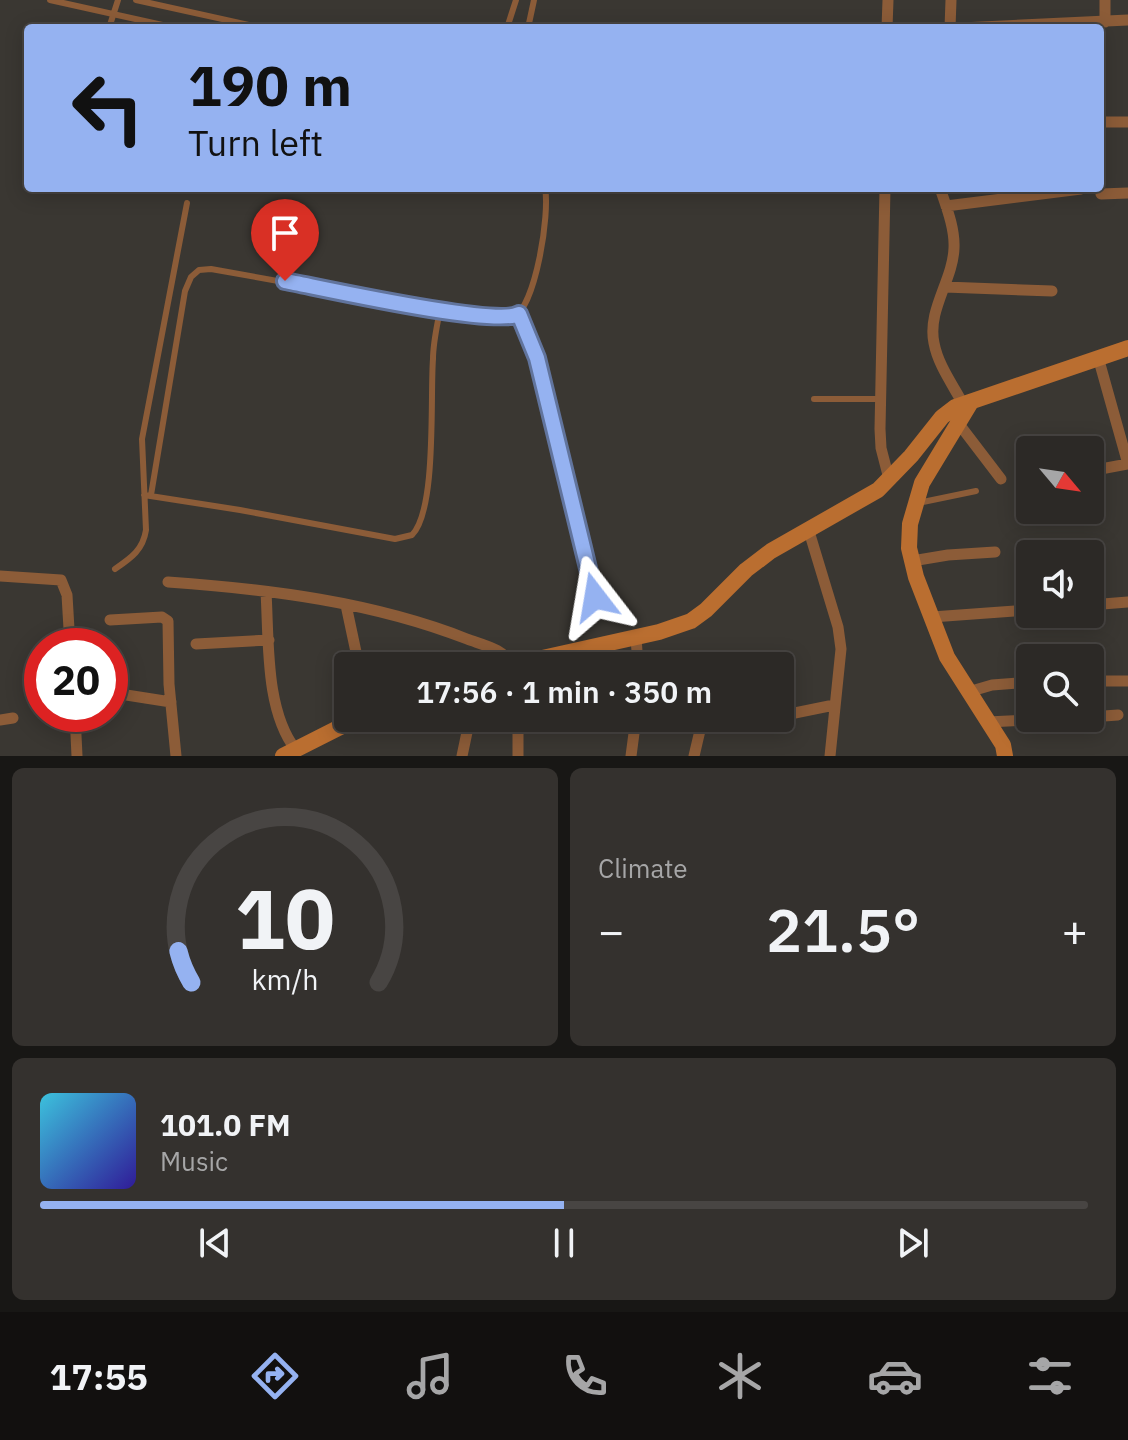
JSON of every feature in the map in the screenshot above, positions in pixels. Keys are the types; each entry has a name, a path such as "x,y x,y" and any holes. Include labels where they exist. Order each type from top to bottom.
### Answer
{"street":[{"path":"887,24 888,0"},
{"path":"950,24 951,0"},
{"path":"1105,0 1105,22"},
{"path":"1057,24 1128,20"},
{"path":"1104,122 1128,122"},
{"path":"885,192 881,448 889,479"},
{"path":"941,192 954,247 933,328 934,344 967,403"},
{"path":"946,206 1057,192"},
{"path":"1101,194 1128,193"},
{"path":"945,287 1052,291"},
{"path":"571,652 674,629 691,621 771,551 808,528 859,503 889,479 942,417 967,403 1128,348"},
{"path":"1098,357 1128,464 1104,468"},
{"path":"967,403 959,424 945,441 922,483 909,536 912,561 947,657 1003,745 1005,756"},
{"path":"959,424 1001,479"},
{"path":"808,528 841,649 830,756"},
{"path":"912,561 995,552"},
{"path":"0,576 61,580 67,595 69,628"},
{"path":"168,582 266,592 346,605 439,628 500,652"},
{"path":"266,592 279,722 290,753 334,730"},
{"path":"1104,604 1128,602"},
{"path":"346,605 356,652"},
{"path":"932,617 1016,611"},
{"path":"110,620 167,619 176,756"},
{"path":"636,637 637,652"},
{"path":"196,644 269,640"},
{"path":"1104,681 1128,681"},
{"path":"968,692 992,685 1016,683"},
{"path":"128,695 171,702"},
{"path":"794,713 834,705"},
{"path":"1104,716 1118,715"},
{"path":"0,720 13,718"},
{"path":"988,722 1016,721"},
{"path":"76,732 77,756"},
{"path":"462,756 467,732"},
{"path":"518,732 518,756"},
{"path":"631,756 634,732"},
{"path":"694,756 700,732"}],"lane":[{"path":"50,0 158,24"},
{"path":"110,24 118,0"},
{"path":"136,0 245,24"},
{"path":"508,24 516,0"},
{"path":"529,24 534,0"},
{"path":"115,569 137,552 144,542 148,495 185,291 191,277 199,270 211,269 506,319 519,314 527,302 544,233 548,204 546,192"},
{"path":"148,495 142,439 187,203"},
{"path":"148,495 395,539 412,535 421,521 432,449 433,357 440,310"},
{"path":"519,314 537,358 595,597"},
{"path":"814,399 881,399"},
{"path":"915,504 976,491"}],"route":[{"path":"285,281 440,310 506,319 519,314 537,358 595,597"}]}
